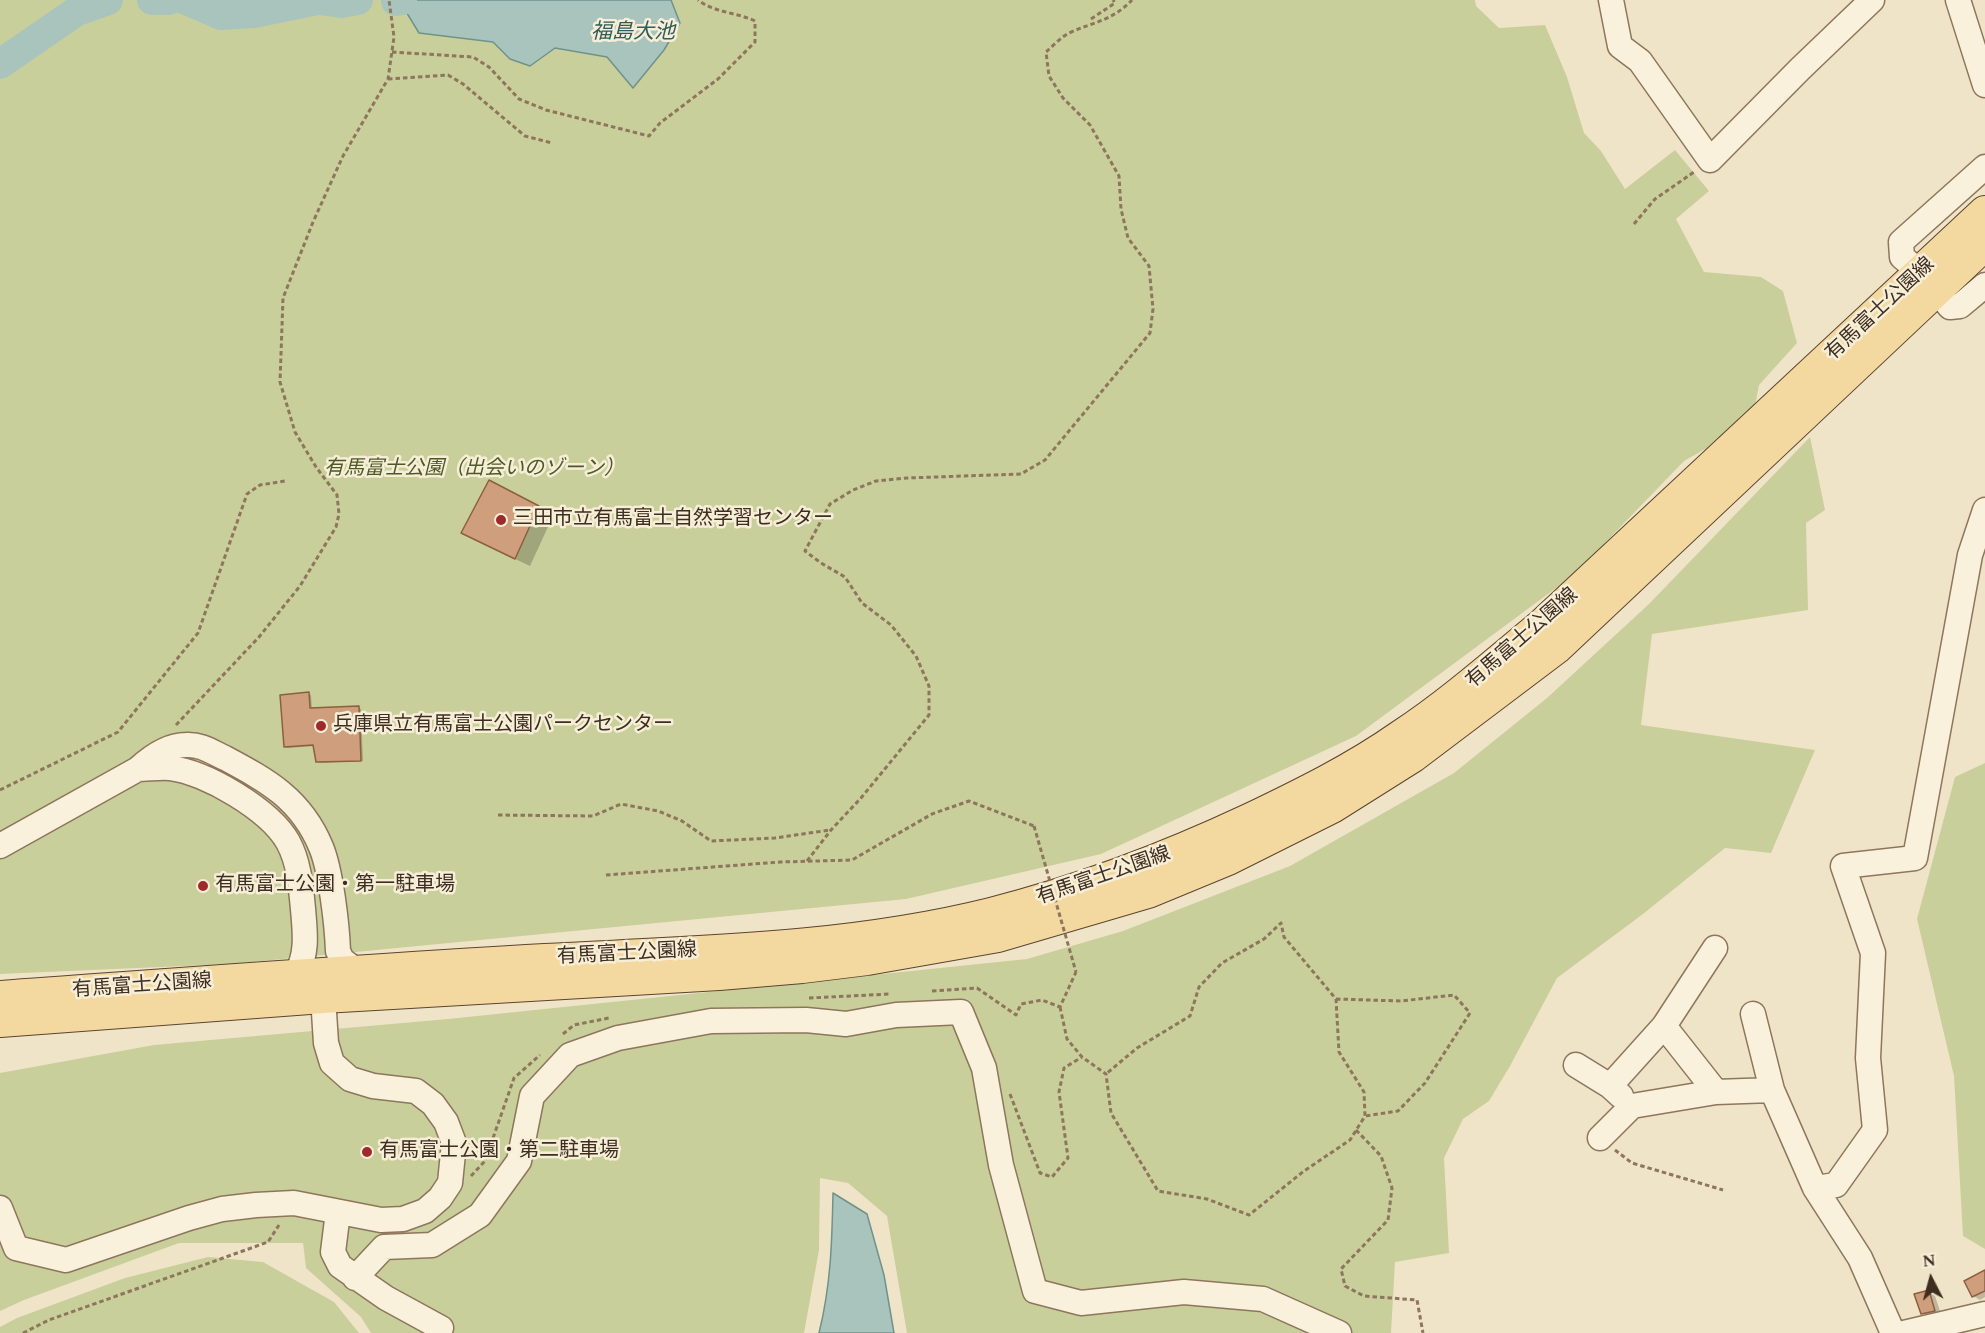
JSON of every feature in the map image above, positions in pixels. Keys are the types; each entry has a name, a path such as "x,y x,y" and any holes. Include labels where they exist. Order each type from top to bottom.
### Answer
{"main road":[{"name":"有馬富士公園線","path":"0,1021 322,998 719,974 867,959 999,936 1148,892 1228,859 1332,807 1413,756 1556,648 1928,281 1985,212"},
{"name":"有馬富士公園線","path":"0,997 296,975 790,945 920,928 990,914 1067,892 1142,866 1215,836 1321,786 1401,736 1466,688 1551,617 1928,281 1985,244"}],"street":[{"path":"1611,0 1620,46 1640,61 1710,160 1872,0"},
{"path":"1958,0 1985,86"},
{"path":"1985,167 1901,242 1902,257 1928,281 1950,307 1960,306 1985,285"},
{"path":"1815,1188 1836,1185 1875,1130 1868,1058 1873,953 1843,867 1915,858 1970,555 1985,510"},
{"path":"0,846 138,769 150,758 185,744 199,745 264,778 298,808 321,848 327,868 338,951 342,960 357,971"},
{"path":"138,769 170,768 196,774 252,804 273,822 288,842 298,869 301,887 306,944 302,963 296,975"},
{"path":"1610,1086 1664,1026 1715,948"},
{"path":"0,1208 16,1248 66,1260 222,1209 294,1203 381,1220 402,1220 425,1211 440,1198 450,1183 454,1143 446,1122 433,1104 416,1091 373,1086 350,1078 332,1063 326,1043 322,998"},
{"path":"355,1278 384,1247 432,1245 480,1215 519,1161 532,1096 570,1055 618,1038 711,1021 806,1020 846,1024 896,1015 961,1012 984,1068 1001,1165 1035,1291 1081,1303 1184,1292 1263,1299 1340,1333"},
{"path":"1754,1014 1772,1090 1815,1188 1860,1258 1893,1333"},
{"path":"1664,1026 1716,1092"},
{"path":"1576,1065 1610,1086 1632,1106"},
{"path":"1600,1138 1632,1106 1716,1092 1772,1090"},
{"path":"338,1212 333,1252 340,1266 386,1298 441,1328"},
{"path":"1904,1333 1985,1314"}],"path":[{"path":"168,732 266,628 300,586 336,527 339,514 337,495 316,467 295,432 280,382 283,298 313,222 343,156 388,79 394,37 390,0"},
{"path":"392,52 473,57 489,67 519,99 546,110 649,136 660,123 718,79 755,42 756,21 739,14 709,9 698,0"},
{"path":"1091,19 1116,3 1113,0"},
{"path":"807,861 929,715 929,687 916,656 891,625 862,603 845,577 820,564 805,551 830,504 853,490 876,482 907,478 1021,474 1045,460 1150,333 1153,309 1149,266 1128,238 1121,209 1119,176 1090,125 1063,98 1049,76 1046,52 1067,34 1121,12 1132,0"},
{"path":"388,79 448,75 463,84 525,136 552,143"},
{"path":"1634,224 1655,200 1710,160"},
{"path":"0,790 118,732 198,633 247,494 260,485 285,481"},
{"path":"606,875 852,860 932,814 969,801 1034,826 1076,972 1060,1007 1067,1039 1082,1057 1107,1074 1111,1113 1158,1191 1207,1199 1249,1215 1304,1171 1350,1140 1365,1116 1364,1092 1339,1052 1336,999 1284,937 1281,923 1264,939 1222,963 1199,987 1190,1016 1137,1048 1107,1074"},
{"path":"498,815 593,816 621,804 658,811 682,821 711,840 775,837 831,830"},
{"path":"977,988 1016,1015 1021,1004 1042,1000 1060,1007"},
{"path":"1336,999 1401,1002 1454,995 1470,1013 1425,1083 1398,1111 1365,1116"},
{"path":"984,1068 1008,1086 1040,1173 1053,1177 1068,1158 1059,1092 1064,1068 1082,1057"},
{"path":"1356,1130 1381,1156 1392,1188 1388,1220 1341,1269 1345,1286 1364,1296 1418,1300 1423,1333"},
{"path":"1600,1138 1632,1163 1723,1190"},
{"path":"23,1333 49,1320 268,1242 294,1203"}],"green space":[{"name":"有馬富士公園（出会いのゾーン）","path":"0,0 1475,0 1476,6 1499,28 1545,25 1567,77 1584,133 1601,151 1625,189 1675,150 1709,191 1676,219 1704,272 1761,277 1783,291 1797,343 1759,385 1755,406 1707,448 1684,461 1575,574 1356,736 1101,854 906,899 231,964 0,974"},
{"path":"1810,437 1825,510 1806,523 1808,610 1652,634 1641,725 1815,750 1771,853 1725,848 1643,914 1557,978 1489,1101 1463,1119 1444,1158 1449,1253 1395,1262 1391,1333 907,1333 887,1216 848,1183 820,1178 819,1250 804,1333 371,1333 361,1317 306,1268 303,1243 179,1243 0,1311 0,1073 154,1045 448,1019 1027,959 1123,931 1290,866 1454,773 1547,698 1649,604"},
{"path":"1985,763 1985,1249 1963,1236 1954,1076 1917,919 1955,777"},
{"path":"208,1257 263,1262 334,1302 359,1333 0,1333 0,1327 17,1318 125,1278"}],"water":[{"name":"福島大池","path":"399,0 671,0 680,23 664,50 633,88 607,57 555,48 530,66 510,59 493,42 419,33"},
{"path":"833,1193 867,1214 884,1275 894,1333 819,1333 828,1280"}],"building":[{"name":"三田市立有馬富士自然学習センター","path":"489,480 539,506 515,559 461,533"},
{"name":"兵庫県立有馬富士公園パークセンター","path":"309,692 310,708 359,706 361,761 316,762 313,745 284,747 280,695"},
{"path":"1985,1270 1985,1291 1972,1297 1964,1281"},
{"path":"1929,1290 1935,1311 1921,1314 1914,1294"}],"waterway":[{"path":"0,64 77,11 108,0"},
{"path":"152,0 169,0"},
{"path":"186,0 221,15 254,13 317,0"},
{"path":"320,0 341,3 358,0"},
{"path":"396,1 402,0"}],"place":[{"name":"三田市立有馬富士自然学習センター","path":"501,520"},
{"name":"兵庫県立有馬富士公園パークセンター","path":"321,726"},
{"name":"有馬富士公園・第一駐車場","path":"203,886"},
{"name":"有馬富士公園・第二駐車場","path":"367,1152"}]}
